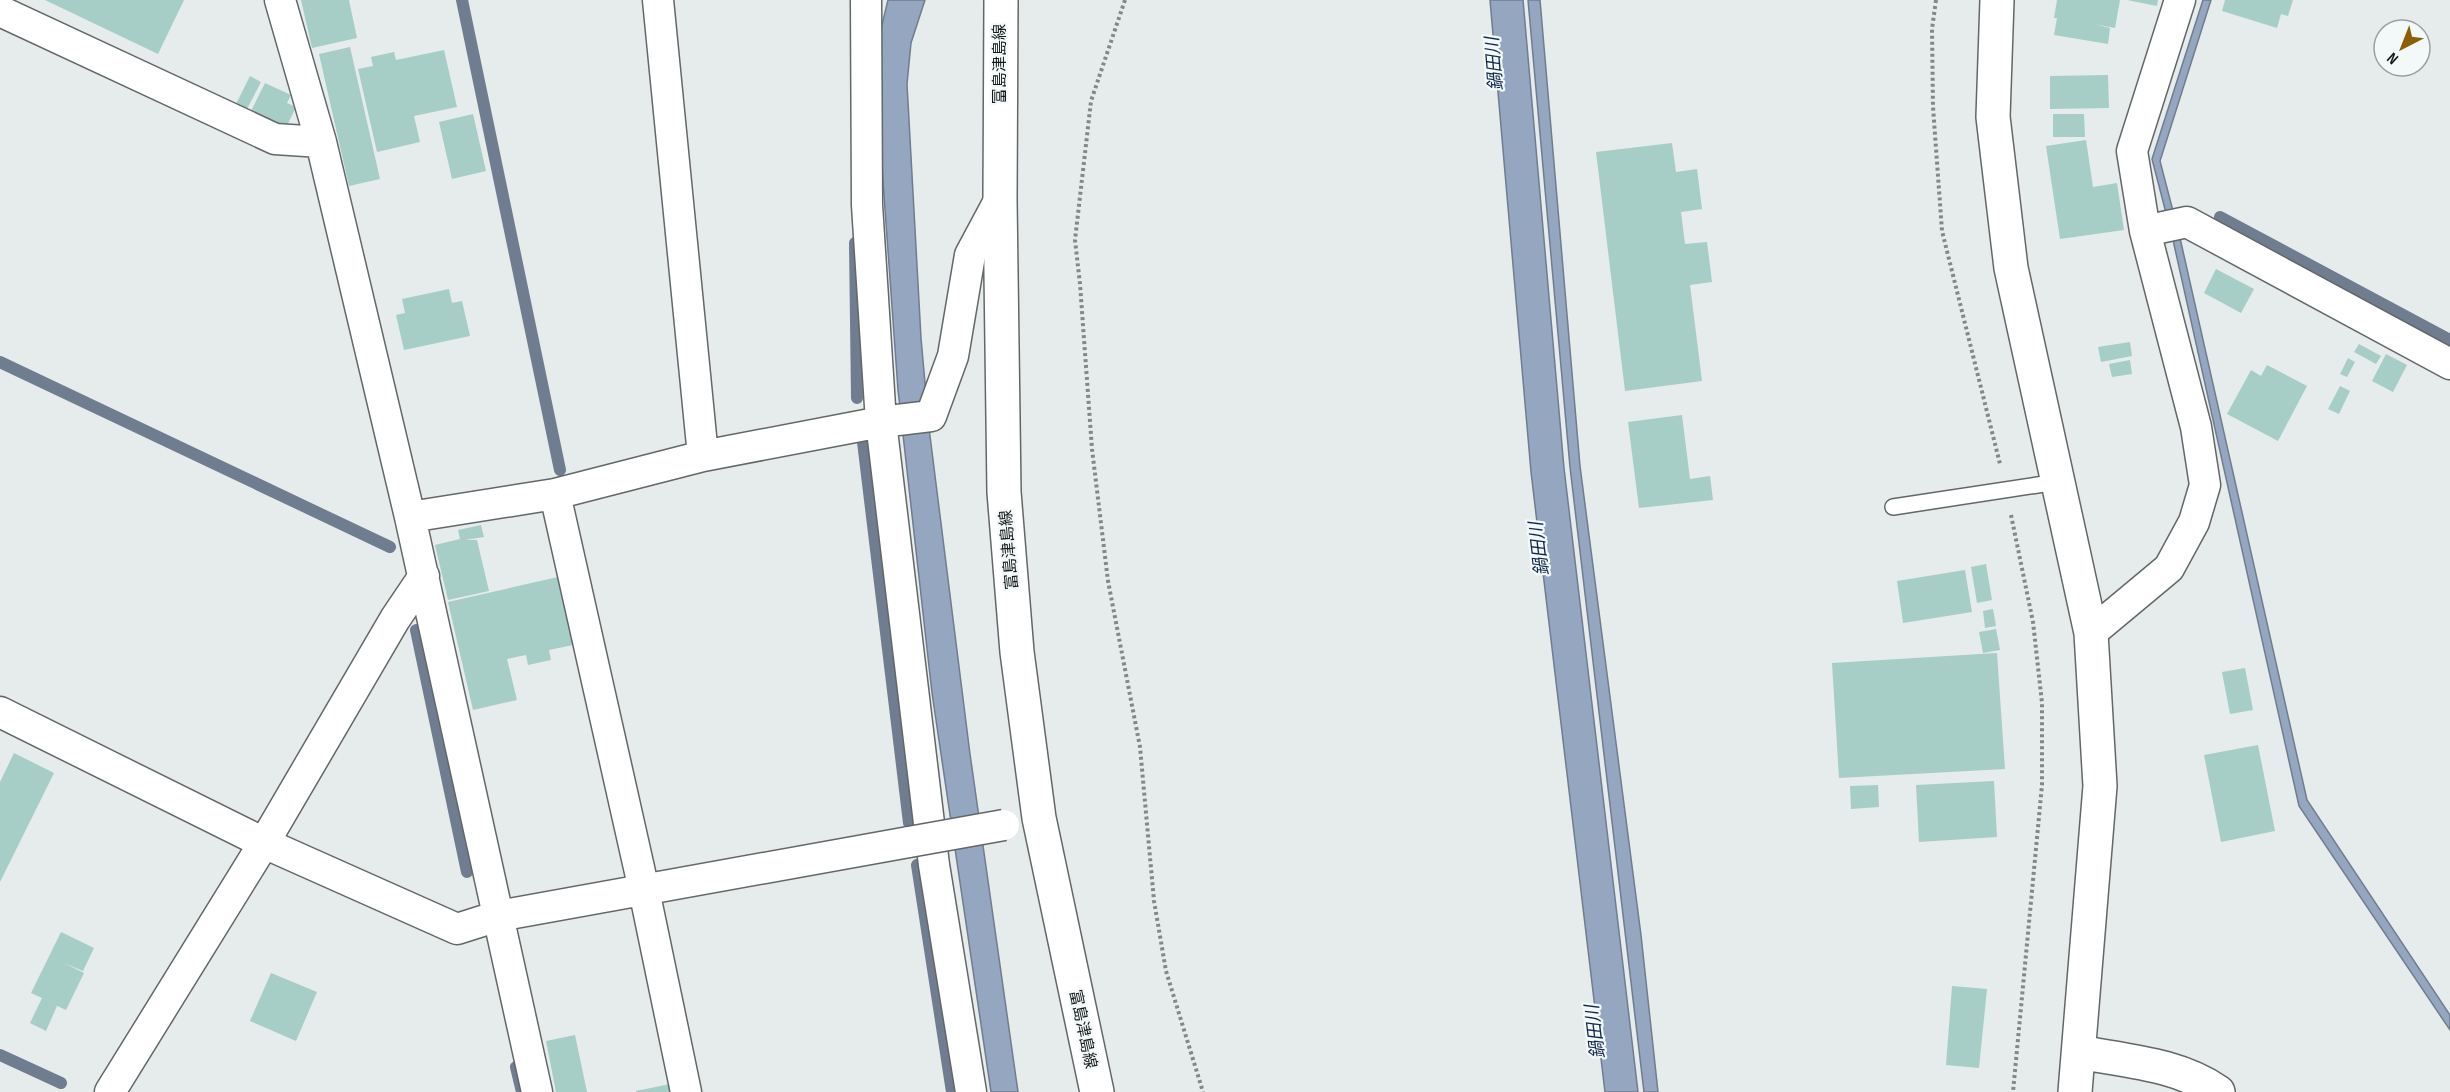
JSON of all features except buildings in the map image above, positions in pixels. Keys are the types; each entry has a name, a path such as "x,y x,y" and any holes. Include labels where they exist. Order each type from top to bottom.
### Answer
{"street":[{"path":"280,0 321,142 424,576 537,1092"},
{"path":"658,0 703,456"},
{"path":"866,0 867,204 934,865 971,1092"},
{"name":"富島津島線","path":"1001,0 1000,199 1004,492 1017,652 1039,818 1097,1092"},
{"path":"1997,0 1994,117 2011,268 2091,633 2100,786 2075,1092"},
{"path":"2091,633 2169,568 2194,522 2205,485 2164,227 2132,151 2180,0"},
{"path":"0,10 275,139 321,142"},
{"path":"410,517 555,494 703,456 889,421 931,416 953,356 970,255 1000,199"},
{"path":"2164,227 2187,222 2450,364"},
{"path":"555,494 644,890 686,1092"},
{"path":"110,1092 264,843 395,619 424,576"},
{"path":"0,712 264,843 457,929 498,916 1039,818"},
{"path":"2079,1052 2175,1071 2202,1082 2218,1092"}],"lane":[{"path":"1893,507 2057,482"}],"path":[{"path":"1125,0 1091,101 1074,240 1080,284 1092,449 1108,581 1140,747 1154,901 1166,971 1203,1092"},
{"path":"1936,0 1932,28 1933,107 1942,231 2006,489 2033,622 2042,704 2042,785 2013,1092"}],"water":[{"path":"888,0 925,0 911,43 907,84 921,338 929,428 970,754 1018,1092 991,1092 932,693 898,390 877,98 879,37"},
{"path":"1490,0 1523,0 1564,468 1638,1092 1605,1092 1531,472"},
{"path":"1528,0 1540,0 1580,466 1641,935 1658,1092 1644,1092 1570,467"},
{"path":"2203,0 2211,0 2160,161 2180,238 2307,800 2450,1015 2450,1030 2299,806 2173,240 2152,159"}],"waterway":[{"path":"462,0 560,470"},
{"path":"2220,217 2450,340"},
{"path":"855,243 857,398"},
{"path":"0,362 390,547"},
{"path":"863,442 909,823"},
{"path":"416,630 467,872"},
{"path":"917,865 952,1092"},
{"path":"0,1055 61,1083"},
{"path":"516,1067 522,1092"}],"water label":[{"name":"鍋田川","path":"1494,64"},
{"name":"鍋田川","path":"1539,549"},
{"name":"鍋田川","path":"1595,1032"}]}
